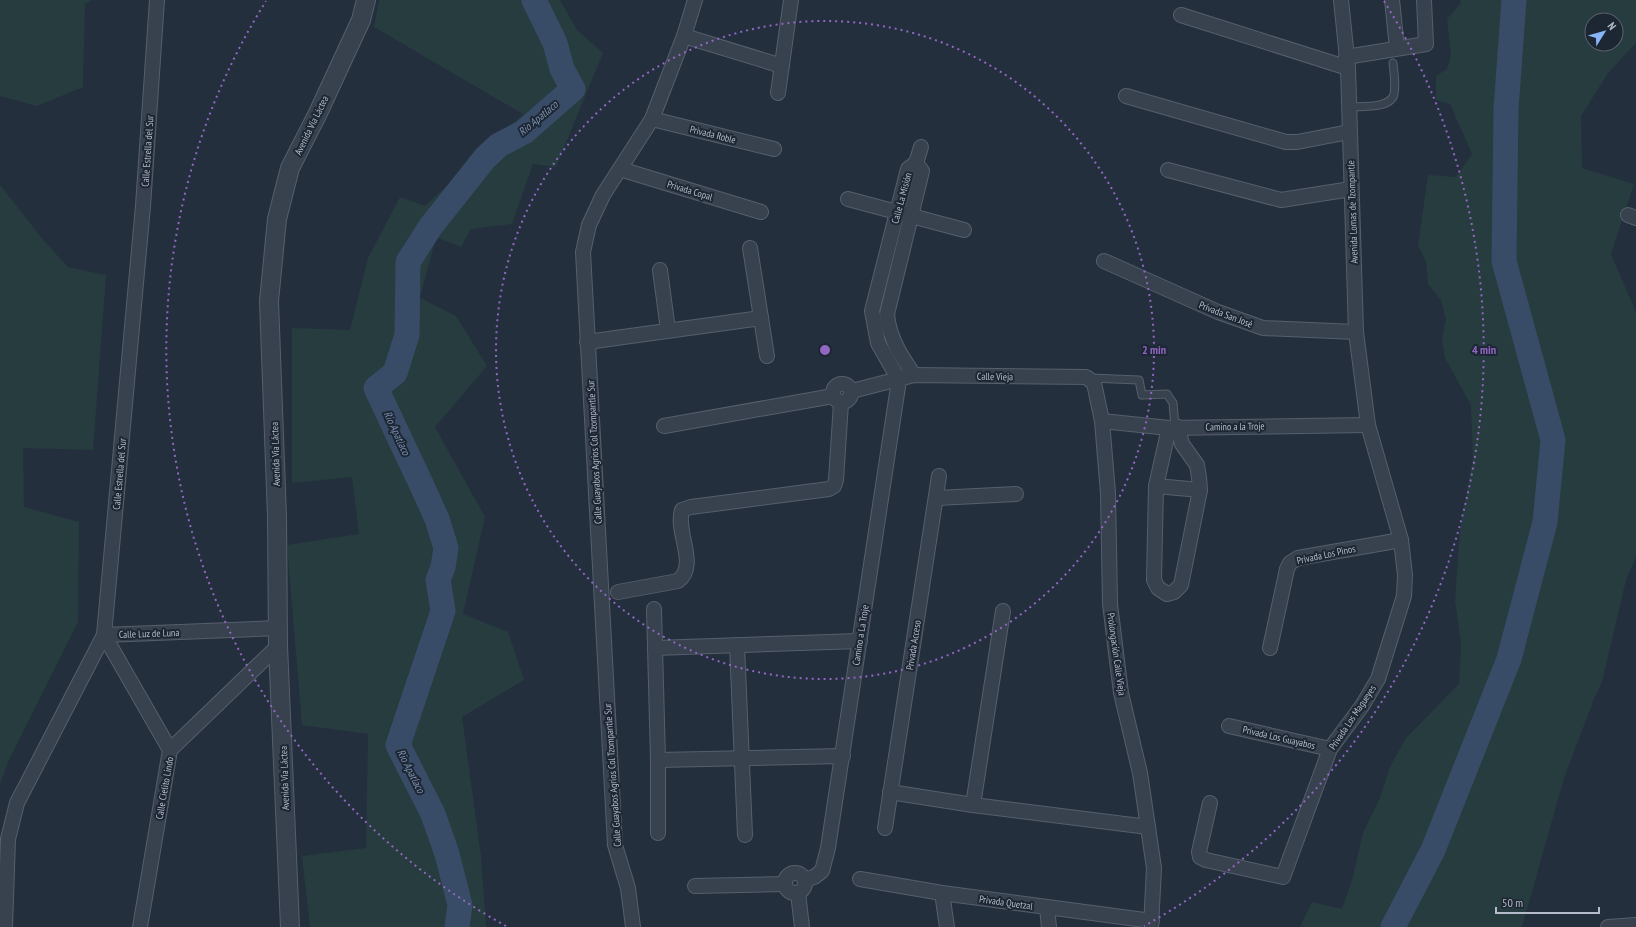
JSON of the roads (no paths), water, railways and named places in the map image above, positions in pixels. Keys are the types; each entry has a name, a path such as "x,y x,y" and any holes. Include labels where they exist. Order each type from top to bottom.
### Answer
{"street":[{"name":"Calle Estrella del Sur","path":"5,927 8,839 18,803 104,635 143,206 157,0"},
{"name":"Avenida Vía Láctea","path":"290,927 278,637 277,517 269,301 276,219 290,168 318,114 354,35 366,0"},
{"name":"Calle Guayabos Agrios Col Tzompantle Sur","path":"633,927 628,888 614,845 583,252 589,225 603,195 652,119 684,36 695,0"},
{"path":"778,93 791,0"},
{"name":"Avenida Lomas de Tzompantle","path":"1341,0 1347,62 1356,332 1368,425"},
{"path":"1392,0 1396,48"},
{"path":"1181,15 1347,62 1396,48 1421,47 1426,44 1424,0"},
{"path":"684,36 782,66"},
{"path":"1126,96 1286,142 1297,142 1349,132"},
{"name":"Privada Roble","path":"652,119 774,149"},
{"path":"916,163 921,147"},
{"name":"Calle La Misión","path":"899,380 878,343 874,331 872,311 908,169 916,163 922,172 887,314 889,329 898,349 914,375"},
{"name":"Privada Copal","path":"620,169 761,212"},
{"path":"1168,170 1281,200 1351,189"},
{"path":"848,199 964,230"},
{"path":"750,248 767,356"},
{"name":"Privada San José","path":"1104,261 1218,312 1263,328 1356,332"},
{"path":"660,270 668,330"},
{"path":"587,342 761,318"},
{"path":"874,331 889,329"},
{"name":"Calle Vieja","path":"837,399 847,402 851,397 852,391 914,375 1086,377 1090,379"},
{"name":"Prolongación Calle Vieja","path":"1090,379 1094,383 1102,421 1108,493 1110,604 1121,693 1140,772 1154,868 1151,924"},
{"name":"Camino a La Troje","path":"805,880 814,877 822,871 843,756 899,380"},
{"path":"618,592 678,581 685,576 688,568 680,519 682,510 691,507 829,489 834,486 836,480 837,399 664,426"},
{"name":"Camino a la Troje","path":"1102,421 1174,427 1368,425"},
{"name":"Privada Los Magueyes","path":"1210,803 1199,852 1200,857 1213,862 1283,877 1330,749 1362,706 1378,679 1404,596 1405,575 1401,540 1368,425"},
{"path":"1174,427 1182,444 1197,465 1200,490 1181,585 1174,592 1167,594 1158,588 1154,580 1156,486 1174,427"},
{"name":"Privada Acceso","path":"885,828 939,476"},
{"path":"1156,486 1200,490"},
{"path":"936,498 1016,494"},
{"name":"Privada Los Pinos","path":"1270,648 1287,569 1290,563 1298,558 1401,540"},
{"path":"654,609 658,760 658,833"},
{"path":"973,805 1003,611"},
{"name":"Calle Luz de Luna","path":"104,635 278,637"},
{"name":"Calle Luz de Luna","path":"104,635 170,750"},
{"name":"Calle Cielito Lindo","path":"140,927 170,750 278,637"},
{"path":"655,648 860,641"},
{"path":"737,645 745,835"},
{"name":"Privada Los Guayabos","path":"1228,726 1330,749"},
{"path":"658,760 843,756"},
{"path":"890,792 973,805 1148,827"},
{"path":"791,873 797,873 805,880 804,889 798,893 792,894 786,890 784,884 786,878 791,873"},
{"name":"Privada Quetzal","path":"860,879 942,893 1151,924"},
{"path":"695,886 784,884"},
{"path":"798,893 802,927"},
{"path":"942,893 947,927"},
{"path":"1047,908 1049,927"},
{"path":"1608,927 1636,925"}],"lane":[{"path":"1349,107 1383,104 1392,99 1394,94 1393,63"},
{"path":"1090,379 1139,380 1142,394 1167,394 1173,403 1174,427"}],"waterway":[{"name":"Rio Apatlaco","path":"457,927 460,905 447,854 433,814 398,745 443,611 438,580 443,567 446,548 437,519 376,388 395,373 407,335 408,262 431,226 485,158 499,145 524,132 573,89 562,69 555,43 534,0"},
{"path":"1393,927 1433,850 1509,659 1545,522 1553,440 1504,261 1506,109 1514,0"}]}
